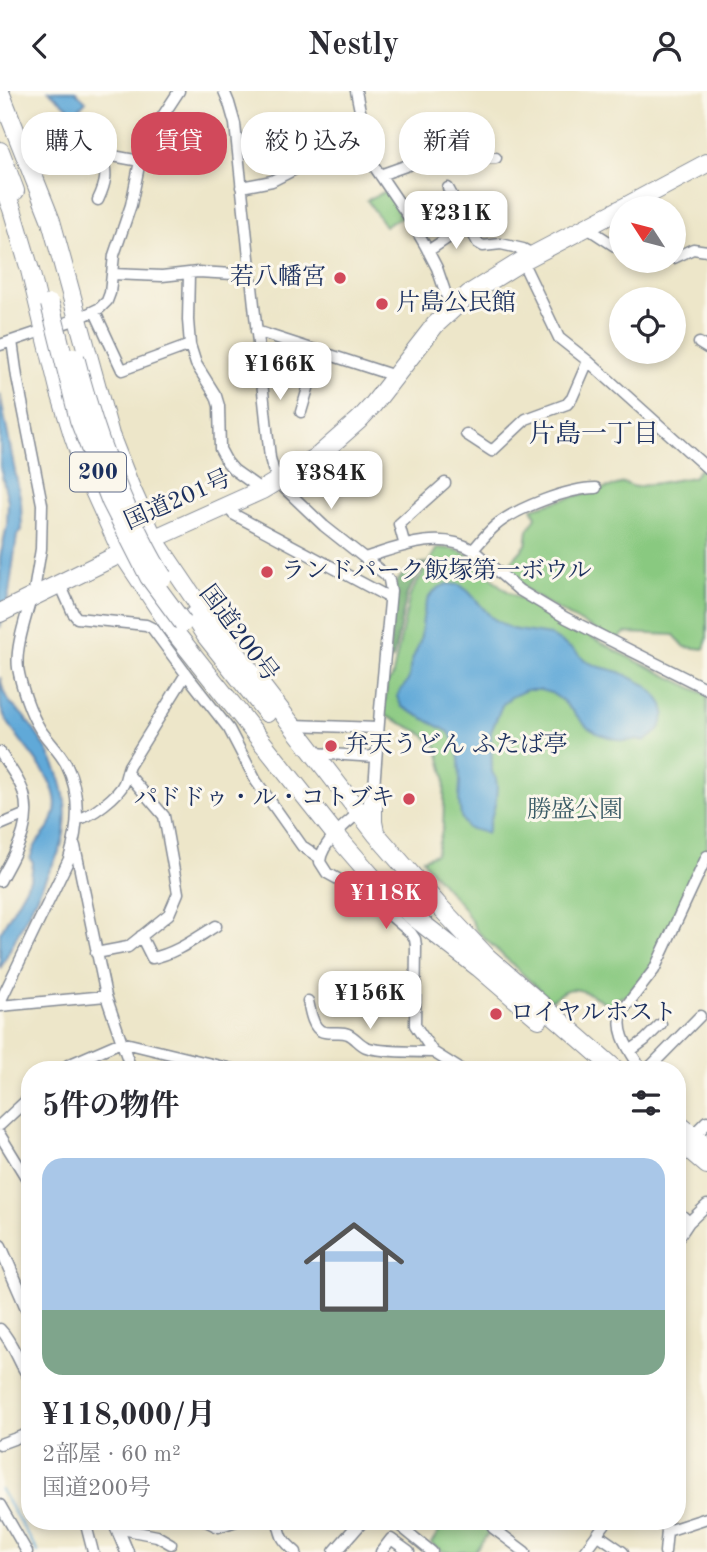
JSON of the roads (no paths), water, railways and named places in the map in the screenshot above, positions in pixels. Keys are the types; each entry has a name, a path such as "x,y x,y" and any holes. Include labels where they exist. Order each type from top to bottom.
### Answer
{"highway":[{"path":"0,92 51,221 110,435 154,539 196,601 314,753 353,819"},
{"name":"国道200号","path":"0,119 42,230 79,420 106,492 149,577 188,619 353,819 482,962 589,1061"},
{"name":"国道200号","path":"0,151 56,303"},
{"name":"国道201号","path":"646,196 707,163"},
{"path":"0,178 15,221 74,438 89,480 122,553 173,629 353,819 376,834 437,904 482,962"},
{"name":"国道201号","path":"0,613 122,553 262,490 317,457 349,431 372,406 418,345 451,309 485,283 609,216"},
{"name":"国道200号","path":"482,962 605,1061"},
{"path":"688,1145 707,1165"}],"street":[{"path":"165,112 179,91"},
{"path":"224,91 235,124 270,458 282,486 324,526 376,566 389,580 390,599 376,757 353,819 323,849 321,865 327,873 365,894 404,926 415,939 415,1025 433,1052 447,1061"},
{"path":"356,91 360,112"},
{"path":"385,173 473,142 484,152 483,158 496,158"},
{"path":"97,200 106,175"},
{"path":"106,996 0,1004 69,859 78,819 72,780 56,748 40,729 28,703 18,666 19,649 41,549 42,504 18,377 7,343 77,319 100,308 107,301 114,255 130,207 137,175"},
{"path":"241,187 272,181 284,175"},
{"path":"380,175 428,251 451,309"},
{"path":"448,188 478,243 483,246 501,244 523,250 559,338 707,468"},
{"path":"428,251 467,225"},
{"path":"589,227 609,242"},
{"path":"686,252 693,249 707,251"},
{"path":"112,274 162,277 189,273 251,275"},
{"path":"189,273 190,345 196,363 216,395 219,406 220,449 234,470 262,490"},
{"path":"95,311 122,370 190,345"},
{"path":"256,331 395,376"},
{"path":"301,412 319,351"},
{"path":"466,434 492,451 526,419 567,404 588,362"},
{"path":"405,545 399,524 445,483"},
{"path":"473,550 495,526 531,505 585,488 596,488"},
{"path":"233,515 390,599"},
{"path":"365,558 405,545 433,541 464,545 519,590 566,618 707,689"},
{"path":"364,585 376,566"},
{"path":"60,584 78,618 146,625 152,628 229,729 256,781 302,846 320,858"},
{"path":"78,819 89,816 119,791 129,766 186,674"},
{"path":"292,725 378,728"},
{"path":"0,752 23,790 26,814 23,835 0,881"},
{"path":"314,753 376,757"},
{"path":"96,953 128,947 169,914 178,893 164,816 127,773"},
{"path":"0,825 26,814"},
{"path":"74,843 106,996 128,1061"},
{"path":"636,1061 624,1040 620,1017 654,970 707,856"},
{"path":"141,936 152,958 174,950 216,926"},
{"path":"308,1001 311,1016 318,1030 322,1032 337,1031 348,1034 370,1049 433,1052"},
{"path":"656,1061 700,1016"},
{"path":"630,1051 661,1024"},
{"path":"77,1061 121,1042 199,1061"},
{"path":"0,1125 21,1105"},
{"path":"688,1145 707,1122"},
{"path":"0,1135 21,1169"},
{"path":"686,1226 707,1205"},
{"path":"686,1219 689,1222"},
{"path":"0,1246 21,1294"},
{"path":"0,1329 10,1341 21,1366"},
{"path":"0,1444 21,1436"},
{"path":"0,1505 27,1552"},
{"path":"686,1522 707,1518"},
{"path":"87,1530 93,1552"},
{"path":"118,1530 127,1552"},
{"path":"137,1530 157,1536 170,1544"},
{"path":"279,1530 280,1536 296,1552"},
{"path":"335,1552 354,1530"},
{"path":"405,1530 432,1552"},
{"path":"495,1530 518,1550"},
{"path":"584,1552 600,1530"},
{"path":"665,1530 665,1552"},
{"path":"597,1534 622,1552"},
{"path":"381,1552 390,1539 409,1552"}],"water":[{"path":"49,91 75,91 86,101 74,112"},
{"path":"0,394 21,502 22,530 17,535 9,593 0,628 0,558 7,525 8,501 0,467"},
{"path":"447,584 460,585 491,617 511,629 550,635 587,662 620,672 646,685 663,705 665,713 660,728 644,741 623,741 599,734 587,727 563,701 551,693 526,690 511,697 502,705 491,732 492,772 497,786 496,801 487,833 467,828 461,817 459,759 455,743 449,732 402,707 397,697 409,678 420,641 427,600 438,588"},
{"path":"0,677 4,693 36,733 54,764 60,780 66,814 60,850 0,969 0,933 31,878 33,863 30,859 36,844 52,821 55,799 45,773 1,709"}],"waterway":[{"path":"0,1489 21,1524"},
{"path":"25,1530 38,1552"}],"place":[{"name":"若八幡宮","path":"340,278"},
{"name":"片島公民館","path":"382,304"},
{"name":"ランドパーク飯塚第一ボウル","path":"267,572"},
{"name":"弁天うどん ふたば亭","path":"331,746"},
{"name":"パドドゥ・ル・コトブキ","path":"409,799"},
{"name":"ロイヤルホスト","path":"496,1014"}],"district":[{"name":"片島一丁目","path":"594,435"}],"park label":[{"name":"勝盛公園","path":"575,811"}]}
